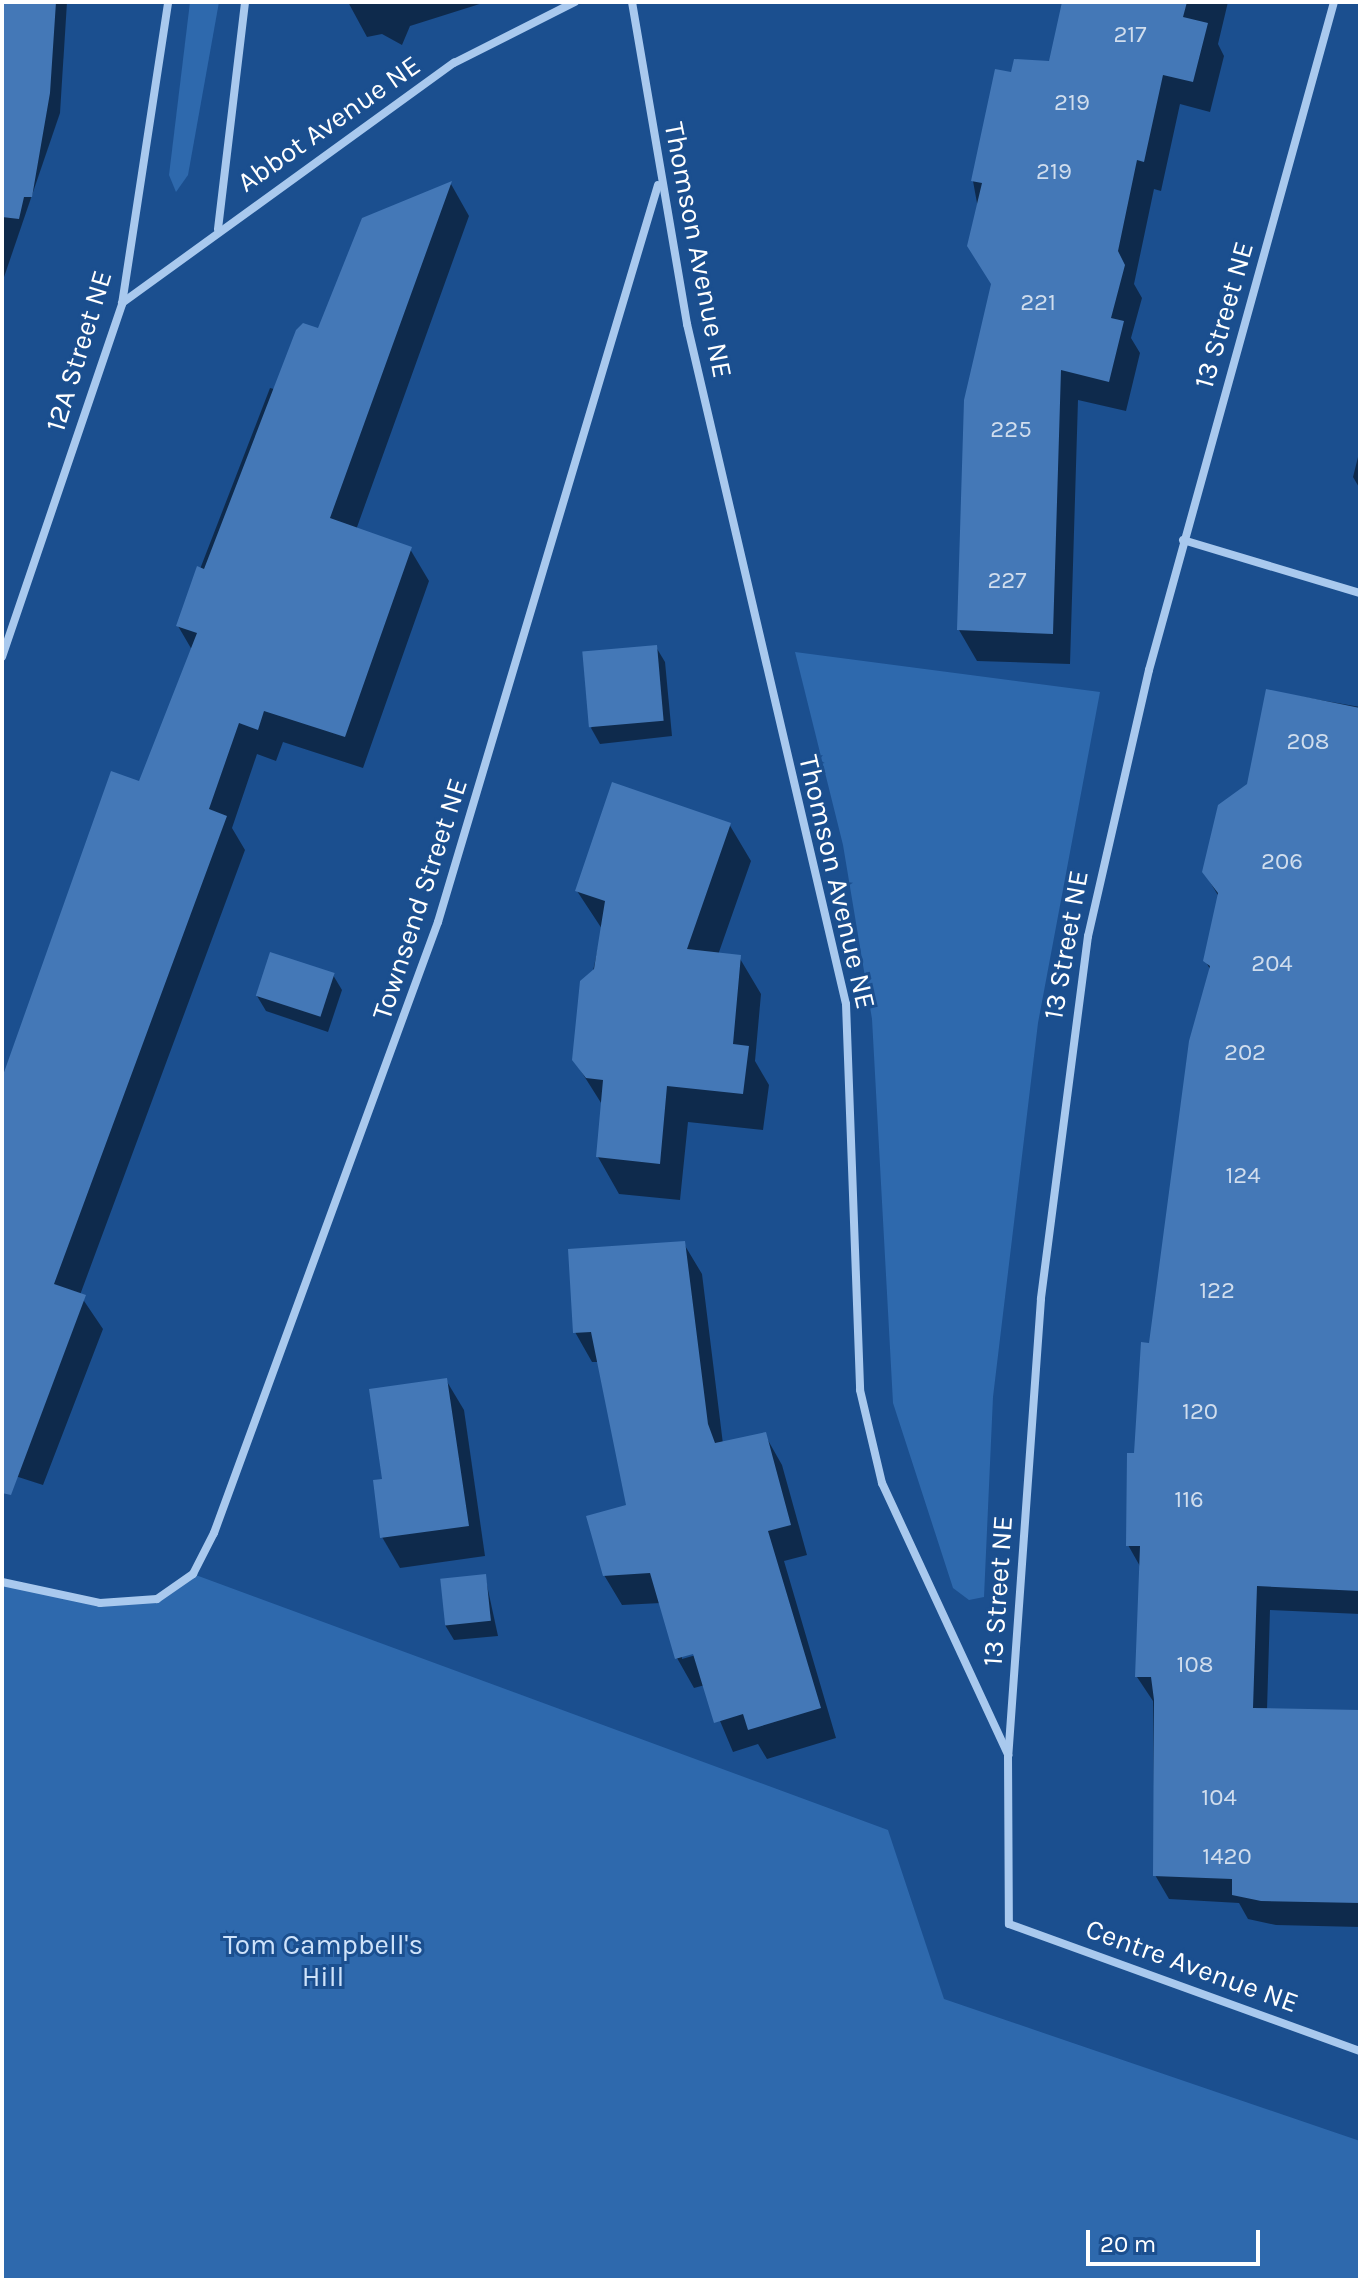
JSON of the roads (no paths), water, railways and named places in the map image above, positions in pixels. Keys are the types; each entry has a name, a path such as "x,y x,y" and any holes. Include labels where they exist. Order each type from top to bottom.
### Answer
{"street":[{"name":"12A Street NE","path":"2,657 122,304 168,2"},
{"path":"218,229 245,2"},
{"name":"Abbot Avenue NE","path":"122,304 218,229 454,63 575,2"},
{"name":"Thomson Avenue NE","path":"632,2 659,180 846,1004 860,1390 882,1483 1008,1756"},
{"name":"13 Street NE","path":"1009,1924 1008,1756 1041,1299 1066,1082 1115,806 1183,540 1334,2"},
{"name":"Townsend Street NE","path":"2,1582 100,1603 157,1599 193,1574 214,1533 369,1124 438,922 659,180"},
{"path":"1183,540 1360,593"},
{"name":"Centre Avenue NE","path":"1009,1924 1360,2051"}],"park label":[{"name":"Tom Campbell's Hill","path":"323,1961"}]}
